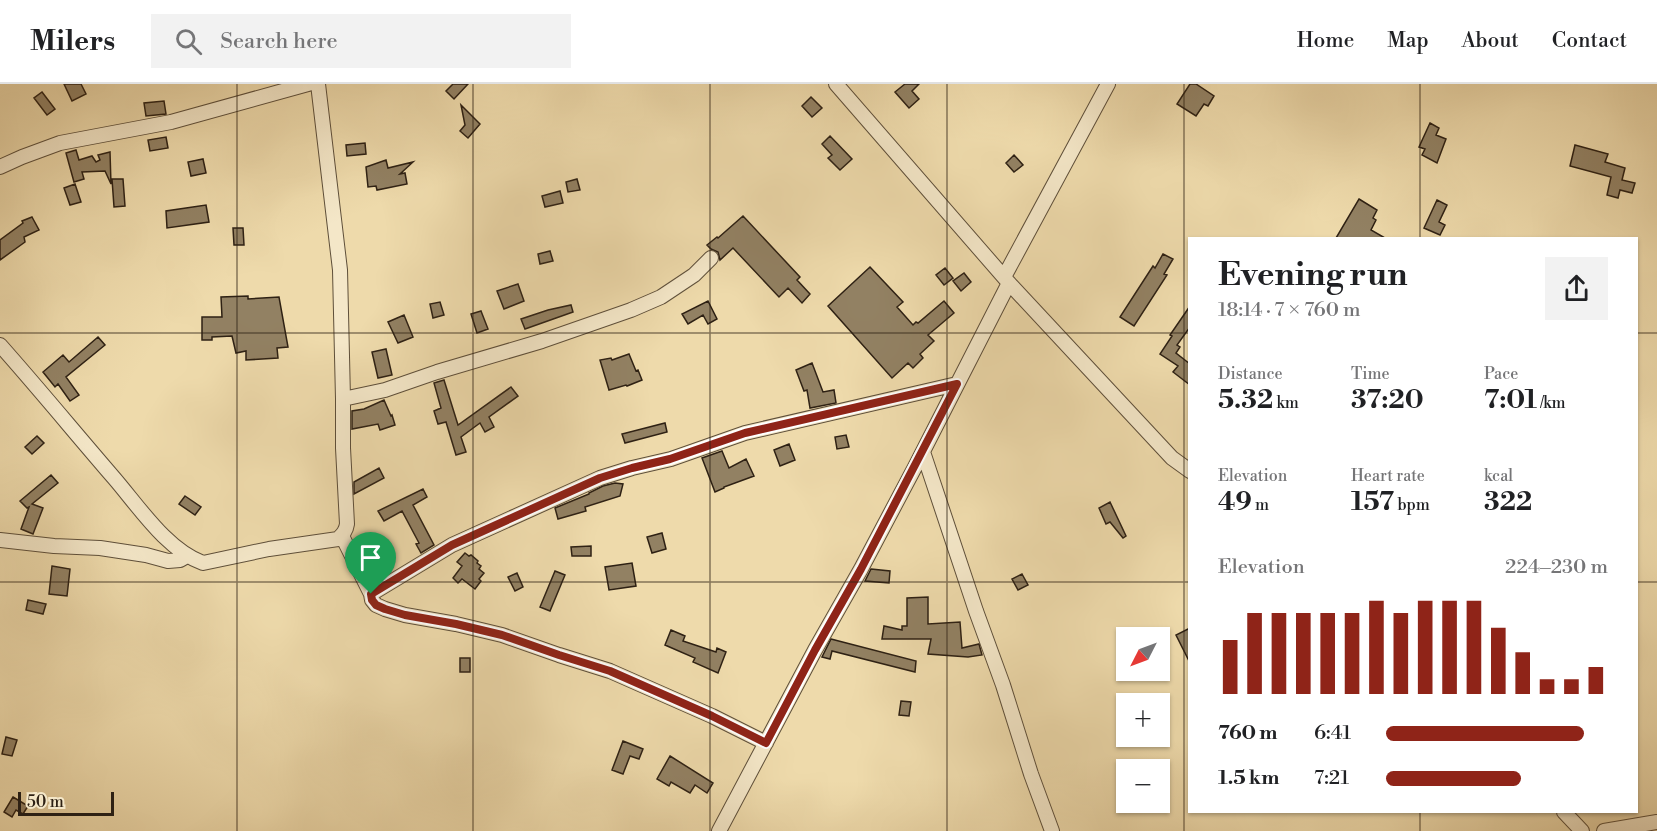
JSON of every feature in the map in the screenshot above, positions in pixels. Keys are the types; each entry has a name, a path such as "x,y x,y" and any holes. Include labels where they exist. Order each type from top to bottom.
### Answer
{"street":[{"path":"0,167 60,143 171,122 308,84"},
{"path":"0,345 165,539 187,556 203,564 269,549 338,539 342,536 347,524 342,448 340,270 318,84"},
{"path":"836,84 1006,280 1172,458 1188,470"},
{"path":"719,831 923,452 1006,280 1108,84"},
{"path":"343,399 385,390 542,341 631,310 661,297 694,275 711,258"},
{"path":"371,594 452,545 600,478 670,459 745,433 957,384"},
{"path":"923,452 1052,831"},
{"path":"342,536 376,605 405,615 502,635 610,671 712,716 766,743"},
{"path":"0,540 100,548 168,561 180,560 187,556"},
{"path":"1565,813 1582,831"},
{"path":"1604,831 1657,822"}],"building":[{"path":"64,84 81,84 86,94 72,101"},
{"path":"453,84 468,84 454,99 446,91"},
{"path":"905,84 919,84 912,91 919,99 909,108 895,92"},
{"path":"1190,84 1196,84 1214,96 1208,106 1204,104 1196,116 1177,104"},
{"path":"42,92 55,109 47,115 34,98"},
{"path":"811,97 822,108 812,117 802,106"},
{"path":"164,101 166,114 146,116 144,103"},
{"path":"461,105 480,124 468,138 460,131 465,125"},
{"path":"1430,123 1439,128 1436,135 1446,139 1437,163 1422,155 1425,149 1419,147"},
{"path":"830,136 852,159 840,170 828,158 832,155 822,144"},
{"path":"166,137 168,148 150,151 148,140"},
{"path":"365,143 366,154 347,156 346,145"},
{"path":"1575,145 1608,154 1605,162 1625,168 1622,180 1635,183 1632,193 1620,190 1618,198 1607,195 1611,177 1570,166"},
{"path":"76,150 79,160 92,156 96,162 100,160 98,155 110,152 111,184 105,171 82,172 84,179 74,182 66,153"},
{"path":"1014,155 1023,165 1014,172 1006,163"},
{"path":"203,159 206,173 191,176 188,162"},
{"path":"386,160 388,168 413,162 400,174 405,173 407,184 377,190 376,186 368,187 366,167"},
{"path":"112,179 123,179 125,206 114,207"},
{"path":"577,179 580,190 568,192 566,182"},
{"path":"75,184 81,202 70,205 64,188"},
{"path":"560,191 563,203 545,207 542,196"},
{"path":"1359,199 1377,210 1373,218 1376,220 1371,230 1383,237 1337,237"},
{"path":"1437,200 1447,205 1439,222 1445,225 1440,235 1424,228"},
{"path":"206,205 209,222 167,228 166,211"},
{"path":"743,216 800,277 797,280 810,294 802,303 788,288 779,297 733,248 720,260 718,252 707,245"},
{"path":"32,217 39,230 24,237 25,242 0,260 0,240 23,223 22,221"},
{"path":"233,228 243,228 244,245 234,245"},
{"path":"550,251 553,261 540,264 538,254"},
{"path":"1163,254 1173,259 1164,274 1167,275 1134,326 1120,317"},
{"path":"870,267 903,302 897,307 913,325 944,301 954,313 928,335 934,341 920,354 923,358 913,368 908,363 892,378 828,306"},
{"path":"945,268 953,278 944,285 936,275"},
{"path":"964,273 971,282 961,291 953,281"},
{"path":"518,284 524,301 504,309 497,291"},
{"path":"248,296 248,299 279,297 288,347 277,348 278,358 246,360 246,351 236,353 232,336 202,340 202,317 222,317 221,297"},
{"path":"708,301 717,319 708,324 703,315 688,324 682,314"},
{"path":"440,302 444,315 433,318 430,304"},
{"path":"571,305 573,312 525,329 521,319 548,310"},
{"path":"1188,309 1188,330 1177,345 1180,347 1176,353 1188,362 1188,383 1173,372 1178,366 1160,354 1172,336 1170,335"},
{"path":"481,311 488,329 477,333 471,314"},
{"path":"404,315 413,337 398,343 388,322"},
{"path":"98,337 105,345 66,377 79,395 70,401 58,384 55,387 43,372 63,355 69,362"},
{"path":"386,349 392,375 378,378 372,352"},
{"path":"629,354 642,380 609,390 600,360 611,358 612,360"},
{"path":"812,363 823,392 834,390 836,403 810,408 807,390 804,391 796,370"},
{"path":"444,380 458,425 511,387 518,396 489,417 494,427 485,432 480,423 461,437 466,452 456,455 446,422 438,424 434,411 441,408 434,383"},
{"path":"384,400 395,425 380,430 378,424 352,429 352,411 364,409"},
{"path":"665,423 667,432 625,443 622,434"},
{"path":"846,435 849,447 837,449 835,437"},
{"path":"37,436 44,443 32,454 25,447"},
{"path":"789,444 795,460 780,466 774,450"},
{"path":"722,451 729,468 746,459 754,476 715,492 702,458"},
{"path":"379,468 384,478 354,494 354,482"},
{"path":"51,475 58,483 32,504 43,508 33,534 21,529 29,507 27,508 20,501"},
{"path":"623,484 620,496 585,507 586,511 558,519 555,508 603,486"},
{"path":"423,489 427,497 413,505 434,545 421,553 416,544 419,543 402,511 384,521 378,511"},
{"path":"185,496 201,507 195,515 179,504"},
{"path":"1110,502 1126,536 1123,538 1110,522 1106,524 1099,508"},
{"path":"662,533 666,549 652,553 647,537"},
{"path":"591,546 591,556 572,556 571,547"},
{"path":"465,553 478,561 477,563 481,566 479,569 484,573 475,589 462,579 458,583 453,578 462,566 457,562"},
{"path":"632,563 636,586 609,590 605,567"},
{"path":"52,566 70,569 67,596 49,594"},
{"path":"871,569 890,571 889,583 865,581"},
{"path":"555,571 565,575 550,611 540,607"},
{"path":"517,573 523,587 515,591 508,577"},
{"path":"1022,574 1028,585 1018,590 1012,579"},
{"path":"928,597 928,624 960,622 962,648 979,644 982,655 968,657 928,654 931,639 882,639 884,626 902,630 902,626 907,626 907,598"},
{"path":"28,600 46,604 43,614 26,610"},
{"path":"1188,629 1188,659 1176,635"},
{"path":"671,630 685,636 683,641 716,652 717,648 726,652 718,673 693,662 695,658 665,645"},
{"path":"831,639 916,661 915,672 832,651 830,659 822,657"},
{"path":"460,658 470,658 470,672 460,672"},
{"path":"901,701 911,702 909,716 899,715"},
{"path":"6,737 17,740 12,756 2,754"},
{"path":"623,741 643,749 639,759 630,756 623,774 612,770"},
{"path":"670,756 713,783 707,793 695,785 690,793 671,782 669,786 657,779"},
{"path":"13,797 28,806 23,814 16,810 12,817 4,812"}],"route":[{"path":"957,384 861,569 766,743 712,716 610,671 502,635 385,609 376,605 371,594 452,545 600,478 670,459 745,433 957,384"}]}
